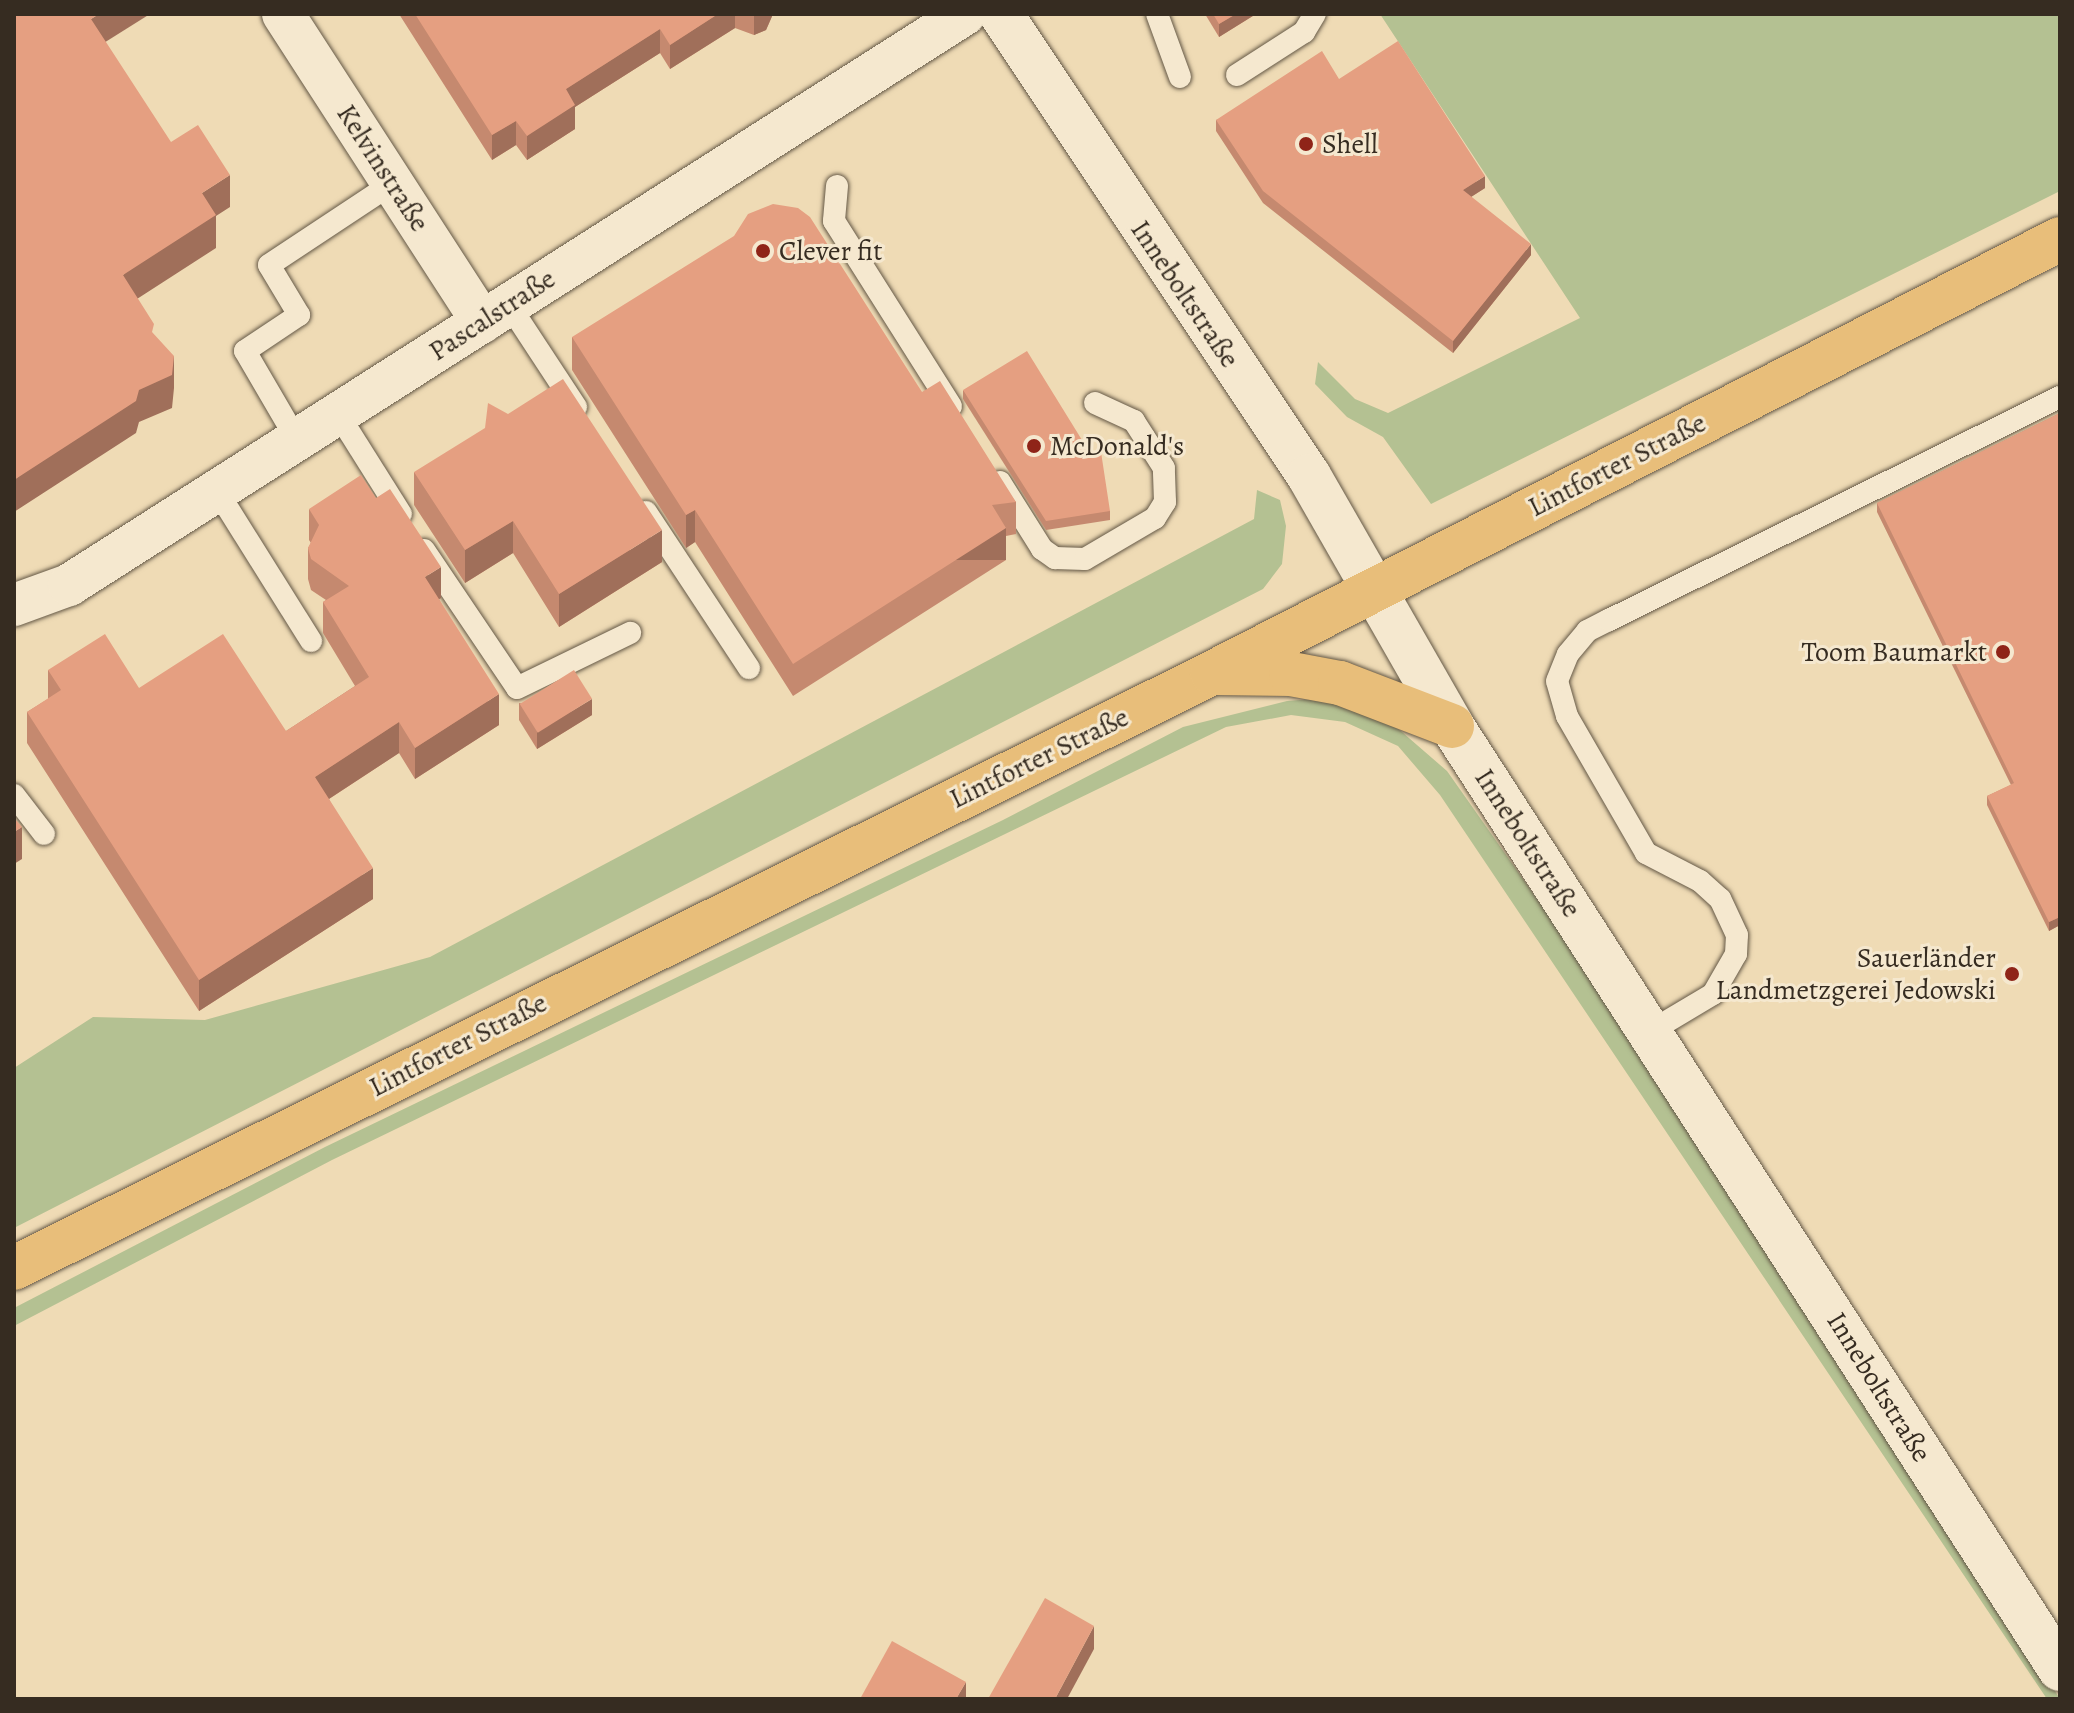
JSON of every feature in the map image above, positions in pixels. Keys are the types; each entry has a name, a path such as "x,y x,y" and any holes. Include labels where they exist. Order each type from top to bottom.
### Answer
{"main road":[{"name":"Lintforter Straße","path":"14,1268 1212,673 2060,239"},
{"path":"1212,673 1291,674 1340,683 1452,726"}],"street":[{"name":"Kelvinstraße","path":"283,14 393,183 495,313"},
{"name":"Pascalstraße","path":"14,605 69,585 965,14"},
{"name":"Inneboltstraße","path":"1001,14 1309,476 1452,726 2060,1669"}],"lane":[{"path":"1237,75 1304,32 1315,14"},
{"path":"1156,15 1180,77"},
{"path":"297,440 245,351 299,315 269,265 393,183"},
{"path":"837,186 834,221 967,431"},
{"path":"495,313 586,422"},
{"path":"1651,1031 1713,994 1736,954 1737,935 1720,899 1700,881 1646,853 1567,716 1557,681 1568,654 1587,631 2060,397"},
{"path":"984,457 1042,549 1055,558 1085,559 1155,518 1167,485 1164,468 1134,421 1095,403"},
{"path":"338,414 517,688 630,633"},
{"path":"629,486 749,668"},
{"path":"217,491 311,641"},
{"path":"14,795 44,834"}],"green space":[{"path":"1380,14 2060,14 2060,191 1431,504 1383,437 1347,417 1315,384 1318,362 1355,399 1388,413 1580,318"},
{"path":"1257,490 1280,500 1286,526 1282,564 1263,589 14,1228 14,1068 93,1017 205,1020 430,957 1254,519"},
{"path":"1325,698 1387,719 1447,771 1637,1041 2060,1699 2047,1699 1440,795 1398,746 1345,722 1291,715 1226,727 332,1160 14,1326 14,1308 325,1147 1003,820 1183,727 1287,701"}],"building":[{"path":"14,14 99,14 91,19 171,142 198,125 230,175 202,193 216,215 123,275 154,324 152,332 174,356 172,375 139,390 136,401 14,480"},
{"path":"415,14 718,14 670,45 660,29 566,89 575,105 527,136 516,121 492,135"},
{"path":"1213,14 1236,14 1219,24"},
{"path":"1398,41 1485,176 1463,190 1531,244 1453,341 1263,191 1216,120 1322,51 1339,79"},
{"path":"773,204 798,208 810,217 922,392 940,381 1016,502 992,505 1006,528 793,664 695,510 686,515 572,337 734,236 748,214"},
{"name":"McDonald's","path":"1027,351 1090,453 1101,452 1110,511 1046,521 963,390"},
{"path":"563,379 662,530 559,594 513,521 465,550 414,472 485,428 488,403 508,414"},
{"name":"Toom Baumarkt","path":"2060,413 2060,917 2049,922 1987,796 2014,783 1877,503"},
{"path":"361,475 376,498 390,489 441,567 425,577 499,694 415,748 399,722 315,777 373,868 199,980 27,712 61,690 48,670 105,634 139,688 223,634 286,731 369,677 323,602 349,586 311,559 308,548 319,525 309,509"},
{"path":"574,670 592,699 538,733 520,704"},
{"path":"14,818 22,827 14,832"},
{"path":"1045,1598 1094,1626 1055,1699 988,1699"},
{"path":"892,1641 966,1682 956,1699 860,1699"}],"place":[{"name":"Shell","path":"1306,144"},
{"name":"Clever fit","path":"763,251"},
{"name":"McDonald's","path":"1034,446"},
{"name":"Toom Baumarkt","path":"2003,652"},
{"name":"Sauerländer Landmetzgerei Jedowski","path":"2012,974"}]}
